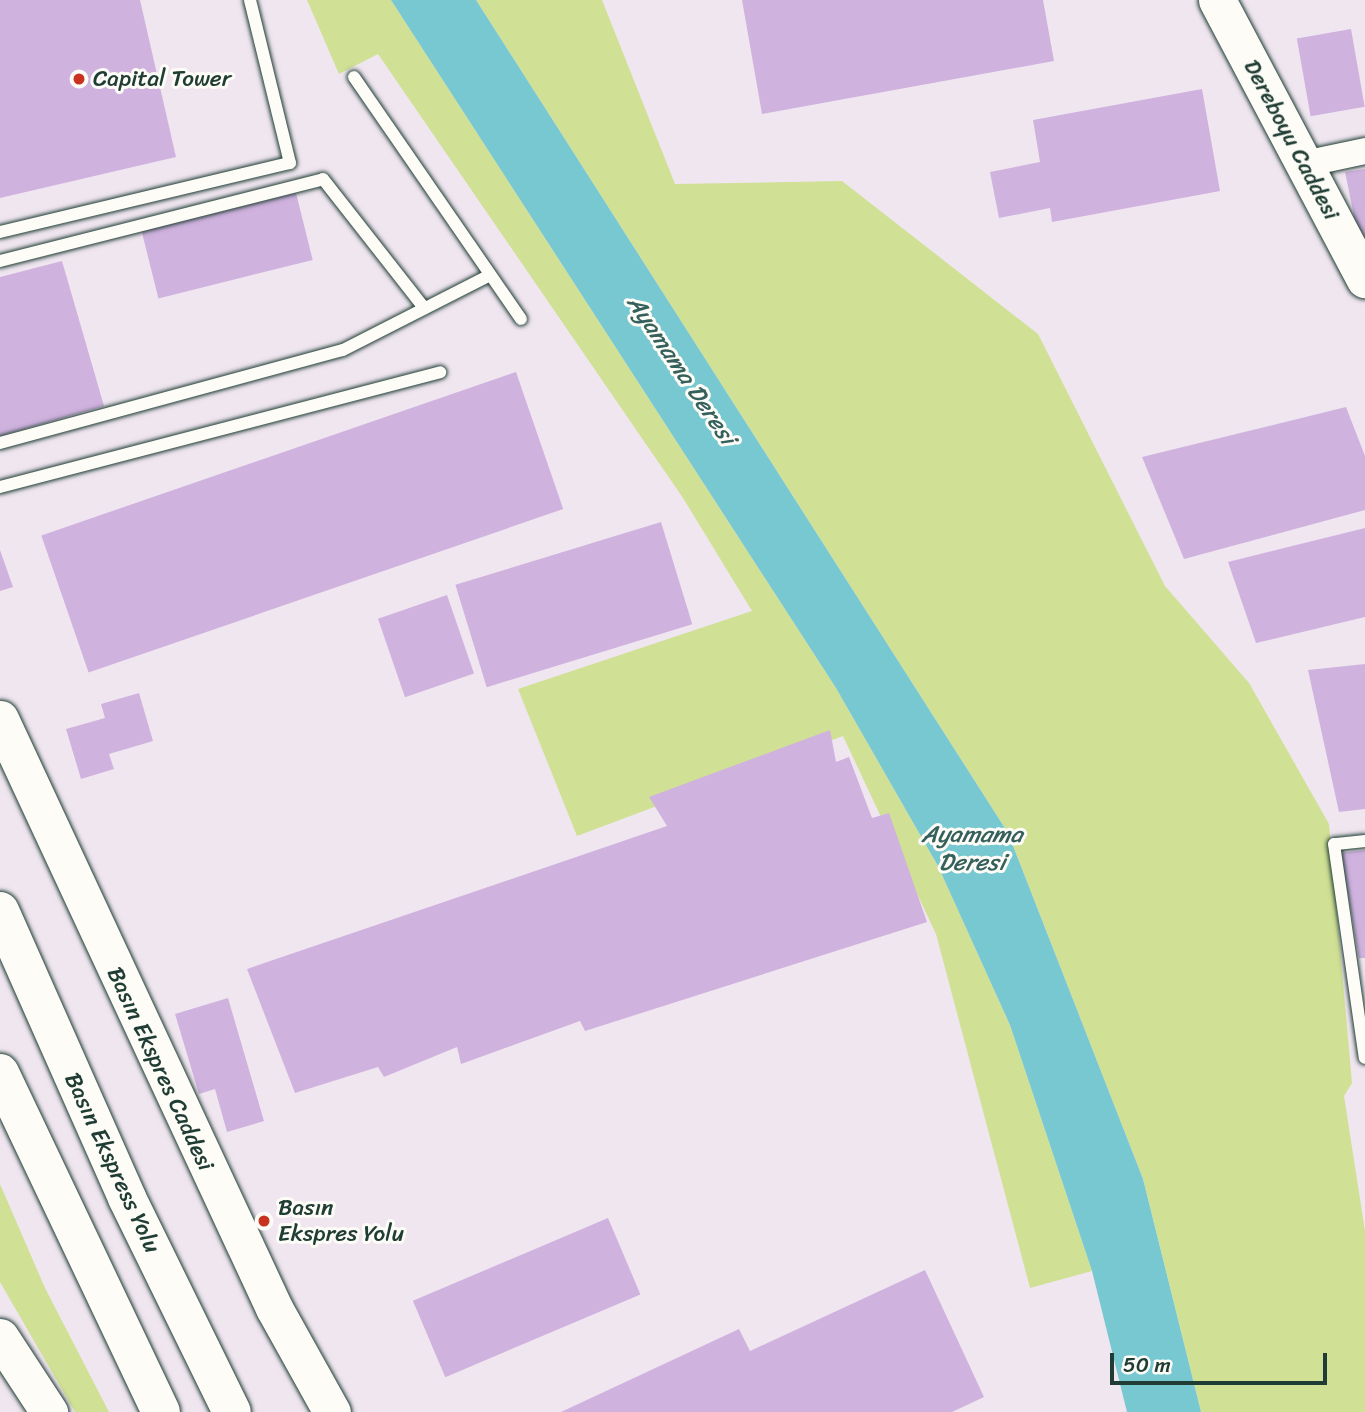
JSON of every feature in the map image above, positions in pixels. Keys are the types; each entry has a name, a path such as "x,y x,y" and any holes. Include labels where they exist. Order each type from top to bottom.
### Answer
{"highway":[{"name":"Basın Ekspress Yolu","path":"0,911 127,1198 232,1412"},
{"path":"0,1073 161,1412"}],"main road":[{"name":"Dereboyu Caddesi","path":"1217,0 1365,279"},
{"name":"Basın Ekspres Caddesi","path":"0,719 274,1308 332,1412"},
{"path":"0,1337 49,1412"}],"street":[{"path":"1304,164 1365,150"}],"lane":[{"path":"0,232 290,163 250,0"},
{"path":"354,77 521,319"},
{"path":"0,261 323,179 424,308"},
{"path":"0,443 343,350 490,275"},
{"path":"0,487 440,372"},
{"path":"1365,841 1334,845 1365,1058"}],"green space":[{"path":"307,0 391,0 836,688 938,866 1010,1025 1092,1271 1030,1288 936,934 843,736 577,836 518,689 752,611 683,498 378,54 339,74"},
{"path":"476,0 602,0 675,184 842,181 1038,334 1165,586 1249,683 1329,824 1352,1083 1344,1096 1365,1231 1365,1412 1201,1412 1143,1179 1008,833"},
{"path":"0,1184 45,1288 109,1412 75,1412 0,1282"}],"water":[{"name":"Ayamama Deresi","path":"391,0 476,0 1008,833 1143,1179 1201,1412 1127,1412 1092,1271 1010,1025 938,866 836,688"}],"building":[{"name":"Capital Tower","path":"0,0 140,0 176,157 0,198"},
{"path":"742,0 1043,0 1054,61 762,114"},
{"path":"1351,29 1365,107 1311,116 1297,39"},
{"path":"1202,89 1220,191 1052,222 1050,208 999,218 990,172 1040,162 1033,120"},
{"path":"1365,169 1365,244 1360,245 1345,172"},
{"path":"296,193 313,260 158,298 142,231"},
{"path":"62,261 104,406 0,436 0,277"},
{"path":"516,372 563,509 89,673 41,535"},
{"path":"1346,407 1365,456 1365,510 1184,559 1142,457"},
{"path":"661,522 692,624 487,687 455,585"},
{"path":"1365,528 1365,617 1256,643 1228,562"},
{"path":"0,550 13,587 0,591"},
{"path":"447,595 474,673 405,697 378,619"},
{"path":"1365,664 1365,809 1339,812 1308,670"},
{"path":"139,693 153,741 109,754 114,769 81,779 66,729 105,718 101,704"},
{"path":"830,730 836,762 849,757 872,818 889,813 927,922 585,1031 580,1021 461,1064 457,1047 384,1077 378,1067 295,1093 247,969 667,826 649,797"},
{"path":"1365,850 1365,958 1359,958 1341,853"},
{"path":"228,998 264,1121 227,1132 215,1089 199,1094 175,1014"},
{"path":"608,1218 640,1294 445,1377 413,1301"},
{"path":"925,1270 984,1397 952,1412 561,1412 739,1329 750,1351"}],"place":[{"name":"Capital Tower","path":"79,79"},
{"name":"Basın Ekspres Yolu","path":"264,1221"}]}
